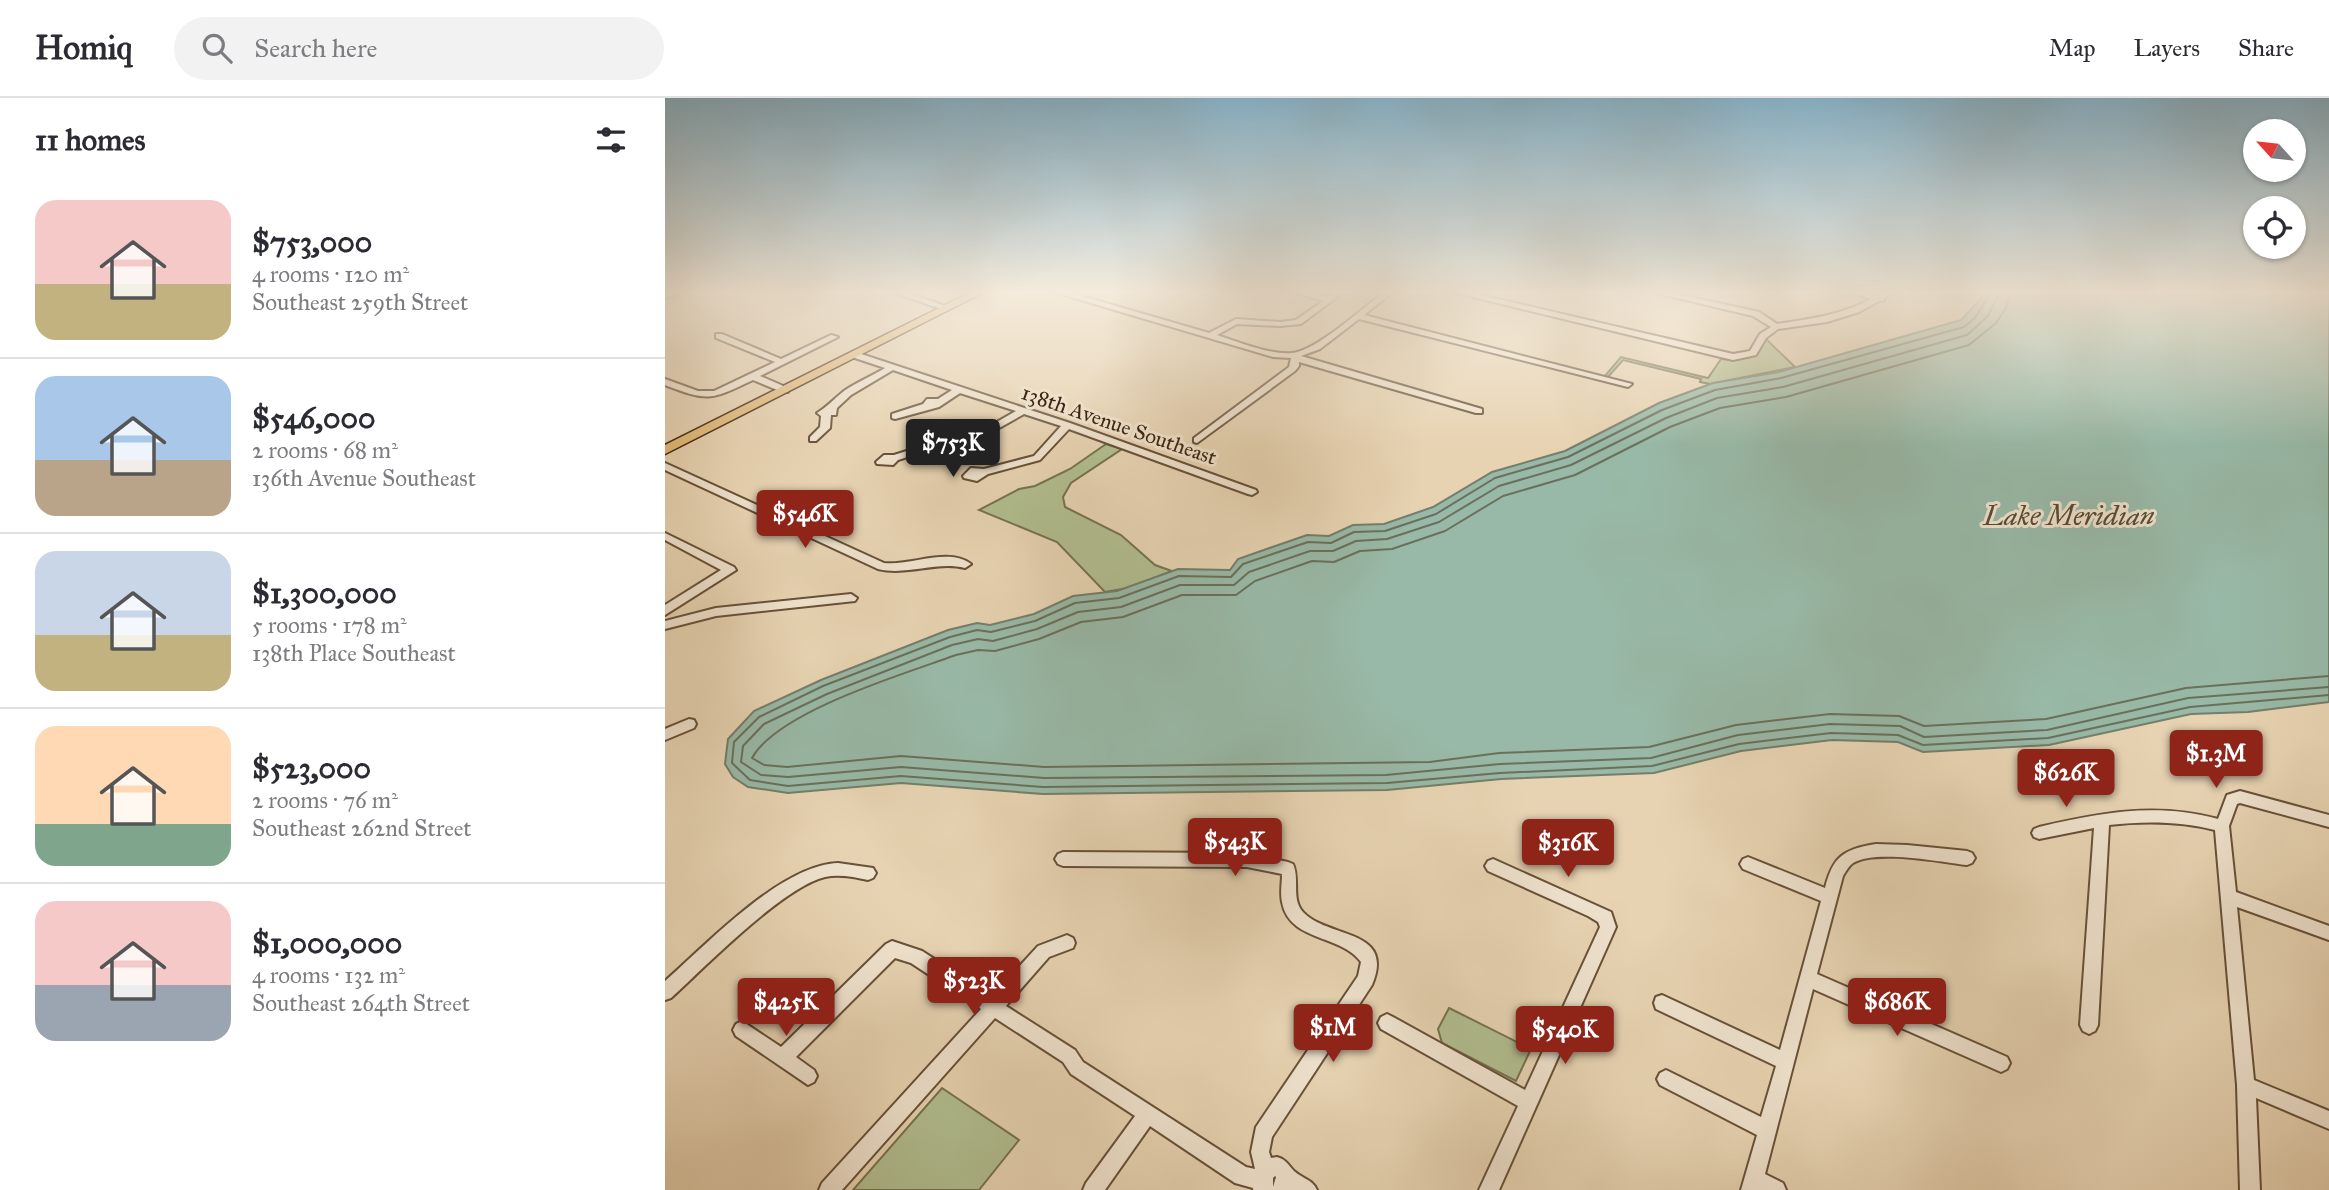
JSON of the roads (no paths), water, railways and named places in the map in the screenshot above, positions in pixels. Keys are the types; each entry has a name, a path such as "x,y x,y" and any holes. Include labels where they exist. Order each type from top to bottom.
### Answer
{"main road":[{"path":"665,450 879,343"}],"street":[{"path":"736,343 781,362"},
{"path":"665,382 710,396 821,343"},
{"path":"1236,343 1276,355 1295,356 1311,351 1322,343"},
{"path":"1464,343 1627,384"},
{"path":"1668,343 1722,356 1744,357 1753,353 1759,343"},
{"name":"138th Avenue Southeast","path":"855,355 1067,425 1252,492"},
{"path":"1295,356 1301,360 1479,411"},
{"path":"1197,440 1295,366 1295,356"},
{"path":"813,439 825,428 828,412 848,393 893,367"},
{"path":"754,377 785,390"},
{"path":"895,416 926,406 930,401 939,402 958,390"},
{"path":"895,458 998,425 1023,411"},
{"path":"984,472 1037,458 1067,425"},
{"path":"665,466 881,566 902,569 946,560 965,564"},
{"path":"665,536 730,570 665,611"},
{"path":"665,625 716,612 851,598"},
{"path":"665,735 689,724"},
{"path":"2250,1190 2246,1085 2222,826 2227,804 2240,797 2329,821"},
{"path":"2039,833 2102,819 2176,814 2222,826"},
{"path":"2089,1025 2102,819"},
{"path":"1776,1190 1753,1185 1836,874 1847,858 1872,852 1967,858"},
{"path":"1063,859 1247,860 1279,865 1288,869 1292,877 1290,906 1301,921 1344,937 1366,952 1370,960 1366,979 1263,1134 1260,1152 1263,1180"},
{"path":"1748,864 1830,897"},
{"path":"1489,1190 1608,927 1605,917 1594,911 1493,866"},
{"path":"665,992 787,889 820,872 842,869 868,873"},
{"path":"2229,897 2329,933"},
{"path":"829,1190 1044,951 1067,943"},
{"path":"782,1058 892,949 916,957 1069,1056 1077,1068 1242,1176 1263,1180"},
{"path":"1808,978 2001,1063"},
{"path":"1662,1003 1786,1061"},
{"path":"1387,1023 1528,1102"},
{"path":"742,1030 808,1076"},
{"path":"1666,1079 1767,1130"},
{"path":"2246,1085 2329,1120"},
{"path":"1093,1190 1147,1115"},
{"path":"1263,1180 1277,1166 1283,1170 1284,1184 1307,1190"}],"water":[{"name":"Lake Meridian","path":"1881,343 2329,343 2329,702 2248,712 2191,714 2049,745 1923,752 1898,742 1832,740 1741,751 1654,773 1501,779 1387,790 1043,794 901,783 788,793 748,787 733,777 725,764 728,739 754,711 821,680 948,630 977,623 990,625 1034,614 1073,596 1117,591 1178,569 1230,570 1238,559 1307,535 1329,536 1353,525 1384,524 1433,507 1492,472 1565,451 1659,403 1713,383 1779,372"}]}
